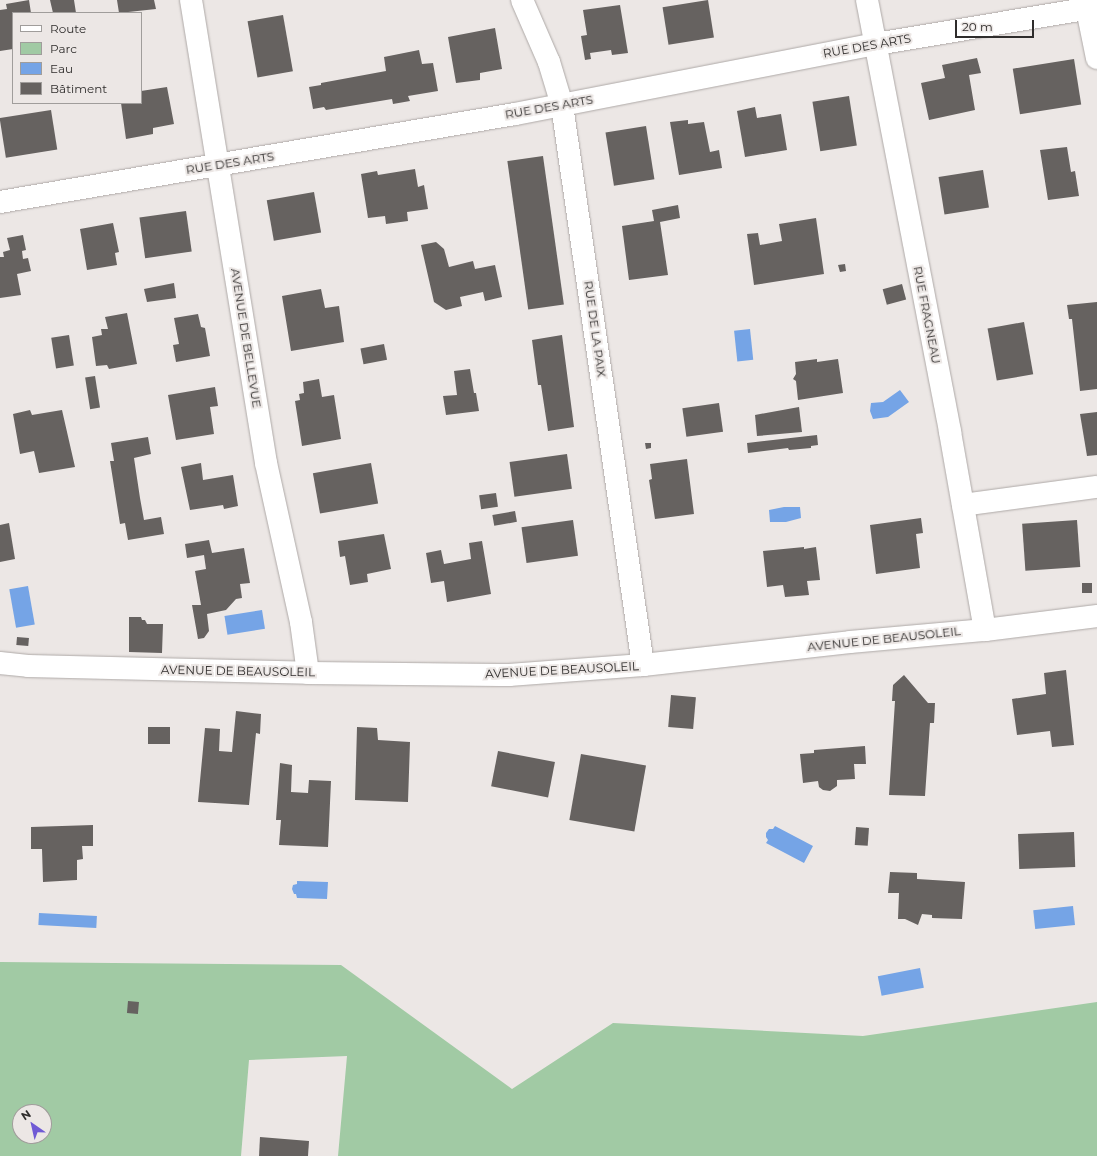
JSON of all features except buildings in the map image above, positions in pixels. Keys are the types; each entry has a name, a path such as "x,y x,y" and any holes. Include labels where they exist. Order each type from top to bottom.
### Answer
{"street":[{"name":"AVENUE DE BELLEVUE","path":"191,0 266,463 302,622 308,674"},
{"name":"RUE DE LA PAIX","path":"522,0 549,62 562,105 643,665"},
{"name":"RUE FRAGNEAU","path":"867,0 963,505 985,630"},
{"name":"RUE DES ARTS","path":"0,202 218,166 562,105 876,44 1092,8"},
{"path":"1092,8 1097,58"},
{"path":"963,505 1097,487"},
{"name":"AVENUE DE BEAUSOLEIL","path":"0,663 28,666 308,674 509,675 643,665 850,642 985,630 1097,616"}],"green space":[{"path":"0,962 341,965 512,1089 613,1023 863,1036 1097,1002 1097,1156 338,1156 347,1056 249,1060 241,1156 0,1156"}],"water":[{"path":"750,329 753,360 737,362 734,331"},
{"path":"900,390 909,402 888,417 873,419 870,411 871,403 883,402"},
{"path":"784,507 800,507 801,518 786,522 770,522 769,510"},
{"path":"28,586 35,624 16,628 9,589"},
{"path":"262,610 265,629 227,635 224,616"},
{"path":"775,826 813,846 804,863 766,843 768,840 766,833 769,829 773,829"},
{"path":"297,881 328,882 327,899 297,898 292,889 293,885 297,884"},
{"path":"1073,906 1075,925 1035,929 1033,910"},
{"path":"39,913 97,916 96,928 38,925"},
{"path":"920,968 924,988 882,996 878,976"}]}
